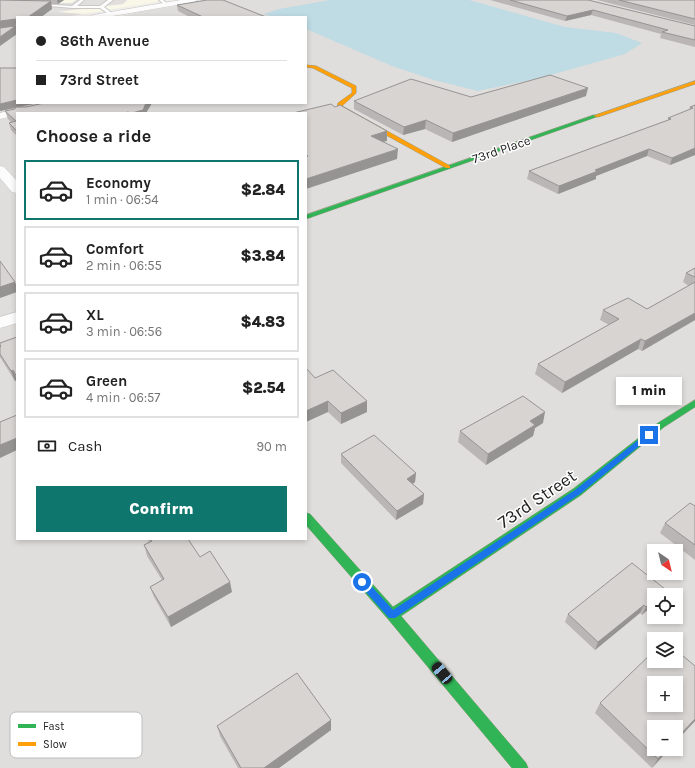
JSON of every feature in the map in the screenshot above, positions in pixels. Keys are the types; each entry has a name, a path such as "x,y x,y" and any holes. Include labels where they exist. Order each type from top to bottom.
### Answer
{"street":[{"path":"99,16 164,2 194,0"},
{"path":"307,66 314,68 354,87 354,93 335,106 448,168"},
{"name":"73rd Place","path":"307,217 695,82"},
{"path":"18,112 54,104"},
{"path":"0,116 16,112"},
{"path":"0,170 16,188"},
{"path":"0,323 16,317"},
{"name":"73rd Street","path":"392,615 578,492 661,425 695,402"},
{"path":"307,518 392,615 521,768"}],"lane":[{"path":"73,6 82,0"},
{"path":"101,7 111,0"},
{"path":"34,5 101,7 111,14"}],"shaded area":[{"path":"0,0 168,0 83,14 0,6"},
{"path":"76,0 127,0 123,4 56,12 4,7 0,3 72,3"},
{"path":"214,0 695,0 695,768 0,768 0,37 16,34 16,104 307,104 307,16 121,16"},
{"path":"0,7 83,14 71,16 16,16"}],"water":[{"path":"330,0 469,0 565,27 616,33 642,43 625,54 540,78 478,91 434,80 392,66 307,29 307,16 270,16 264,14 279,9"}],"building":[{"path":"0,0 51,1 29,16 16,16 16,19 0,21"},
{"path":"207,0 223,0 263,16 201,16 177,5"},
{"path":"510,0 588,0 695,26 695,40 662,32 668,30 593,10 567,16"},
{"path":"619,0 695,0 695,19"},
{"path":"16,19 16,26 0,37 0,28 15,26"},
{"path":"0,68 16,68 16,100 0,104"},
{"path":"550,75 588,88 453,133 426,120 404,127 354,101 411,79 471,97"},
{"path":"40,104 146,104 143,110 136,112 16,112 16,121 5,111 15,109 16,107 26,107"},
{"path":"331,104 335,107 340,105 387,131 371,136 398,149 307,179 307,112 297,112"},
{"path":"695,105 695,148 672,158 649,149 559,186 529,171 671,119 668,118 693,108 690,107"},
{"path":"16,121 16,130 9,123"},
{"path":"0,261 15,282 0,287"},
{"path":"695,268 695,277 686,273"},
{"path":"695,282 695,313 645,341 641,339 565,382 538,364 619,319 603,310 628,298 647,309"},
{"path":"16,337 16,375 13,370 11,371 0,354 0,343"},
{"path":"307,369 315,378 333,370 367,401 341,413 328,401 307,411"},
{"path":"523,396 545,412 530,421 535,425 488,454 460,431"},
{"path":"16,415 16,438 0,445 0,422"},
{"path":"374,435 416,473 407,479 424,494 397,511 341,454"},
{"path":"690,503 695,506 695,545 665,523"},
{"path":"151,540 189,540 200,557 210,551 230,582 168,617 150,587 164,579 144,545 152,541"},
{"path":"632,563 647,575 647,580 654,580 664,588 647,588 647,606 644,605 598,642 568,614"},
{"path":"683,656 695,666 695,719 683,732 683,720 647,720 647,748 600,703 647,658 647,668 683,668"},
{"path":"297,673 331,720 264,768 241,768 217,726"}],"traffic: fast":[{"path":"307,217 596,116"},
{"path":"392,615 577,492 661,425 695,403"},
{"path":"307,518 392,615 521,768"}],"traffic: slow":[{"path":"307,66 314,67 354,87 354,93 340,104 339,107 448,167"},
{"path":"596,116 695,82"}],"route":[{"path":"362,582 392,615 578,492 649,435"}]}
